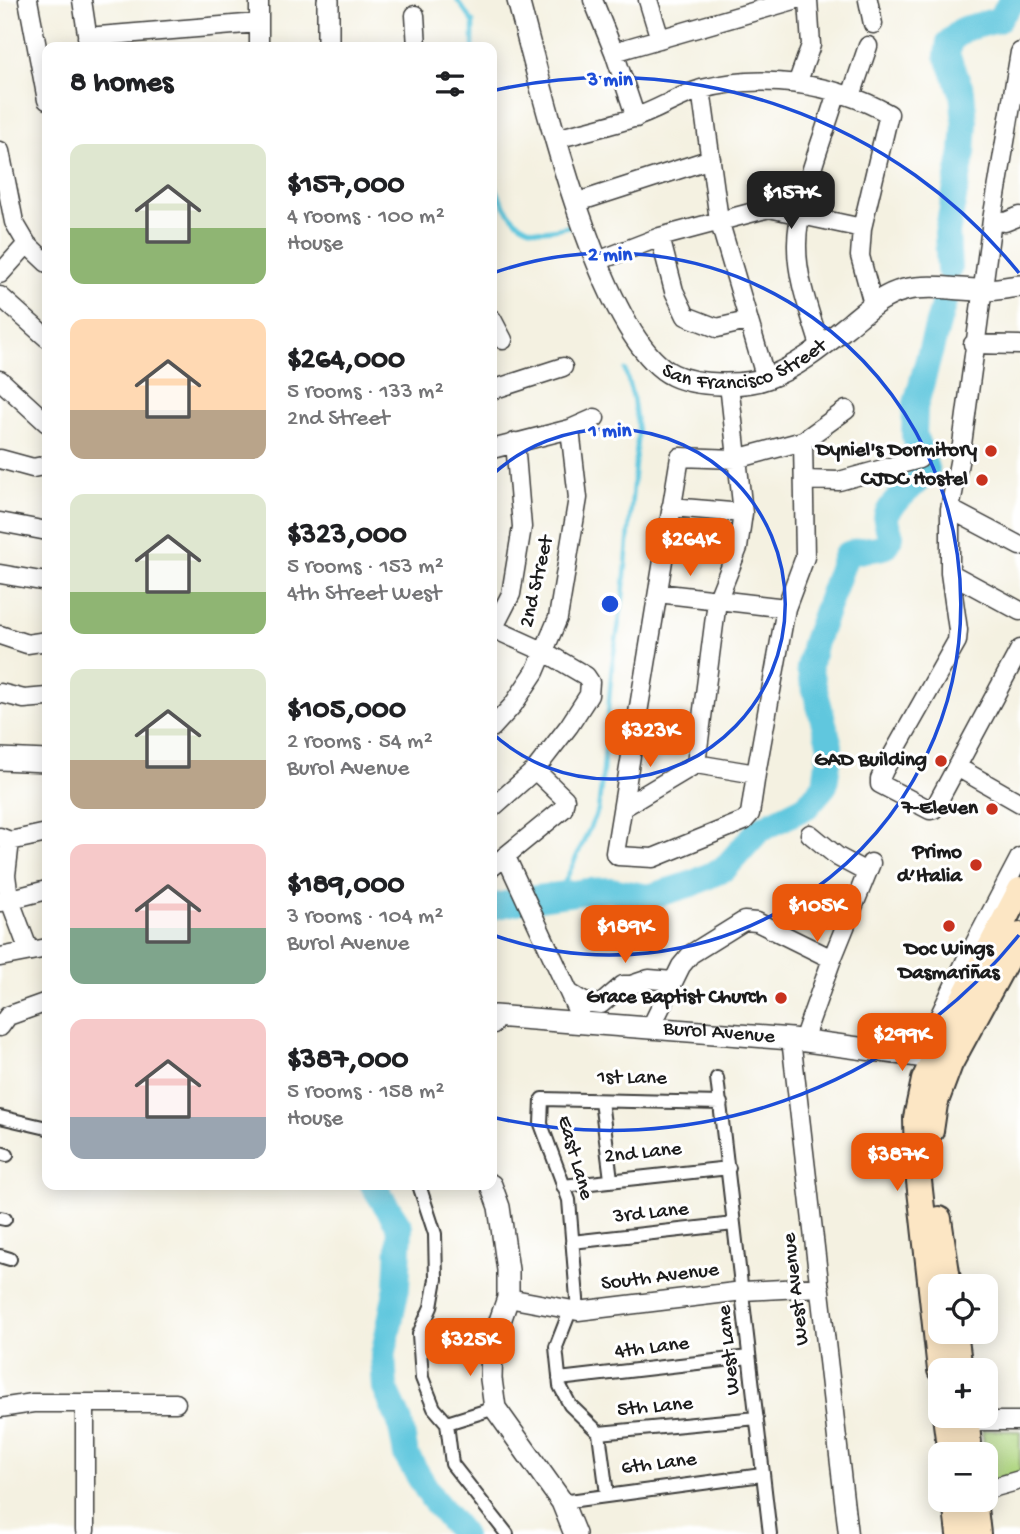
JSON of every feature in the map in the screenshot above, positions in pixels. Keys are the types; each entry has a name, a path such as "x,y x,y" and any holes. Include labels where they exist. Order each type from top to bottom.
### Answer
{"main road":[{"path":"947,1274 932,1170 931,1134 941,1061 1020,890"},
{"path":"939,1358 917,1163 918,1102 1020,935"},
{"path":"956,1512 959,1534"},
{"path":"975,1512 978,1534"}],"street":[{"path":"28,0 42,74"},
{"path":"82,0 88,42 258,23"},
{"path":"259,0 259,42"},
{"path":"328,0 328,42"},
{"name":"San Francisco Street","path":"518,0 575,203 598,261 626,325 646,353 673,375 709,384 748,383 766,379 793,367 873,304 903,290 983,290 1020,286"},
{"path":"593,0 636,118"},
{"path":"648,0 660,39"},
{"path":"614,52 794,0"},
{"path":"797,84 811,45 808,0"},
{"path":"868,0 873,24"},
{"path":"415,15 416,42"},
{"path":"820,346 799,268 797,247 800,213 844,94 868,47"},
{"path":"1020,52 1014,117 992,220 961,452 950,509 950,573 957,640 879,782 930,810 934,809 1020,649"},
{"path":"556,139 636,118 701,89 752,81 797,84 844,94 889,114 862,228 860,256 873,304"},
{"path":"701,89 719,220 766,379"},
{"path":"0,151 14,222 27,244 42,258"},
{"path":"575,203 710,159"},
{"path":"598,261 660,237 769,208 862,228"},
{"path":"992,220 1005,222 1020,215"},
{"path":"660,237 674,291 686,316 717,328 747,321"},
{"path":"0,274 27,244"},
{"path":"0,296 42,334"},
{"path":"497,329 503,340"},
{"path":"974,344 1020,345"},
{"path":"497,388 563,367"},
{"path":"0,380 42,418"},
{"path":"696,764 717,601 738,548 743,513 729,384"},
{"path":"803,441 805,557 786,608 747,819 653,858 618,856 615,853 680,457 736,458 803,441 846,410"},
{"path":"497,447 570,429 595,418"},
{"name":"2nd Street","path":"497,723 513,705 535,672 558,618 578,498 570,429"},
{"path":"497,620 511,594 522,527 515,442"},
{"path":"0,459 33,468 42,467"},
{"path":"804,480 839,481 919,459"},
{"path":"671,507 743,513"},
{"path":"950,509 1020,546"},
{"path":"0,522 42,530"},
{"path":"950,573 1020,611"},
{"path":"0,574 42,581"},
{"path":"658,593 786,608"},
{"path":"497,631 545,652 586,676 590,682 589,695 569,726 535,770 497,804"},
{"path":"0,635 27,643 42,642"},
{"path":"0,692 24,699 42,697"},
{"path":"0,759 42,761"},
{"path":"624,807 696,764 756,774"},
{"path":"957,767 1020,803"},
{"path":"535,770 565,799 565,804 552,819 499,862 520,887 583,1023"},
{"path":"0,957 38,949 5,900 5,839 42,834"},
{"path":"797,1040 868,867 838,857 810,834"},
{"path":"941,1061 936,1023 970,951 1020,857"},
{"path":"5,900 42,891"},
{"path":"651,1027 673,981 691,954 744,920 832,959"},
{"path":"571,994 584,1002 599,1004 608,1000 623,985 649,979 673,981"},
{"path":"3,1017 42,1004"},
{"name":"Burol Avenue","path":"497,1018 651,1027 797,1040 941,1061"},
{"name":"West Avenue","path":"797,1040 820,1287 848,1534"},
{"name":"West Lane","path":"718,1078 770,1534"},
{"name":"1st Lane","path":"542,1099 721,1103"},
{"name":"East Lane","path":"542,1099 541,1124 569,1200 572,1242 574,1311 556,1347 560,1386 570,1405 599,1433"},
{"path":"601,1101 611,1180"},
{"path":"0,1117 42,1127"},
{"name":"2nd Lane","path":"563,1186 729,1168"},
{"path":"421,1190 435,1234 436,1279 430,1307 419,1334 422,1378 435,1408 447,1423 452,1464 507,1534"},
{"path":"493,1190 499,1207 508,1270 508,1298 492,1344 491,1379 495,1408 562,1502 575,1534"},
{"name":"3rd Lane","path":"572,1242 734,1224"},
{"name":"South Avenue","path":"508,1298 574,1311 743,1291 820,1287"},
{"name":"4th Lane","path":"559,1378 748,1357"},
{"path":"85,1403 85,1531"},
{"path":"0,1408 33,1404 176,1403"},
{"path":"447,1423 495,1408"},
{"name":"5th Lane","path":"599,1433 757,1418"},
{"path":"998,1420 1020,1421"},
{"path":"599,1433 607,1494"},
{"name":"6th Lane","path":"562,1502 762,1475"},
{"path":"998,1486 1020,1480"}],"green space":[{"path":"982,1430 1020,1431 1020,1473 998,1479 998,1442 984,1442"}],"waterway":[{"path":"457,0 473,22 473,42"},
{"path":"949,269 947,233 963,152 965,122 962,92 947,55 949,42 964,29 998,20 1013,0"},
{"path":"497,188 507,210 528,227 551,230 575,225"},
{"path":"497,906 589,891 611,890 649,897 694,883 725,868 759,830 807,806 825,785 830,746 809,668 814,644 846,555 885,546 891,536 886,521 887,513 927,471 914,435 915,407 944,302"},
{"path":"556,895 562,888 598,810 612,666 623,598 638,430 625,370"},
{"path":"376,1190 400,1227 397,1287 383,1356 385,1388 400,1422 406,1455 432,1498 462,1534"}],"place":[{"name":"Dyniel's Dormitory","path":"991,451"},
{"name":"CJDC Hostel","path":"982,480"},
{"name":"GAD Building","path":"941,761"},
{"name":"7-Eleven","path":"992,809"},
{"name":"Primo d’Italia","path":"976,865"},
{"name":"Doc Wings Dasmariñas","path":"949,926"},
{"name":"Grace Baptist Church","path":"781,998"}]}
